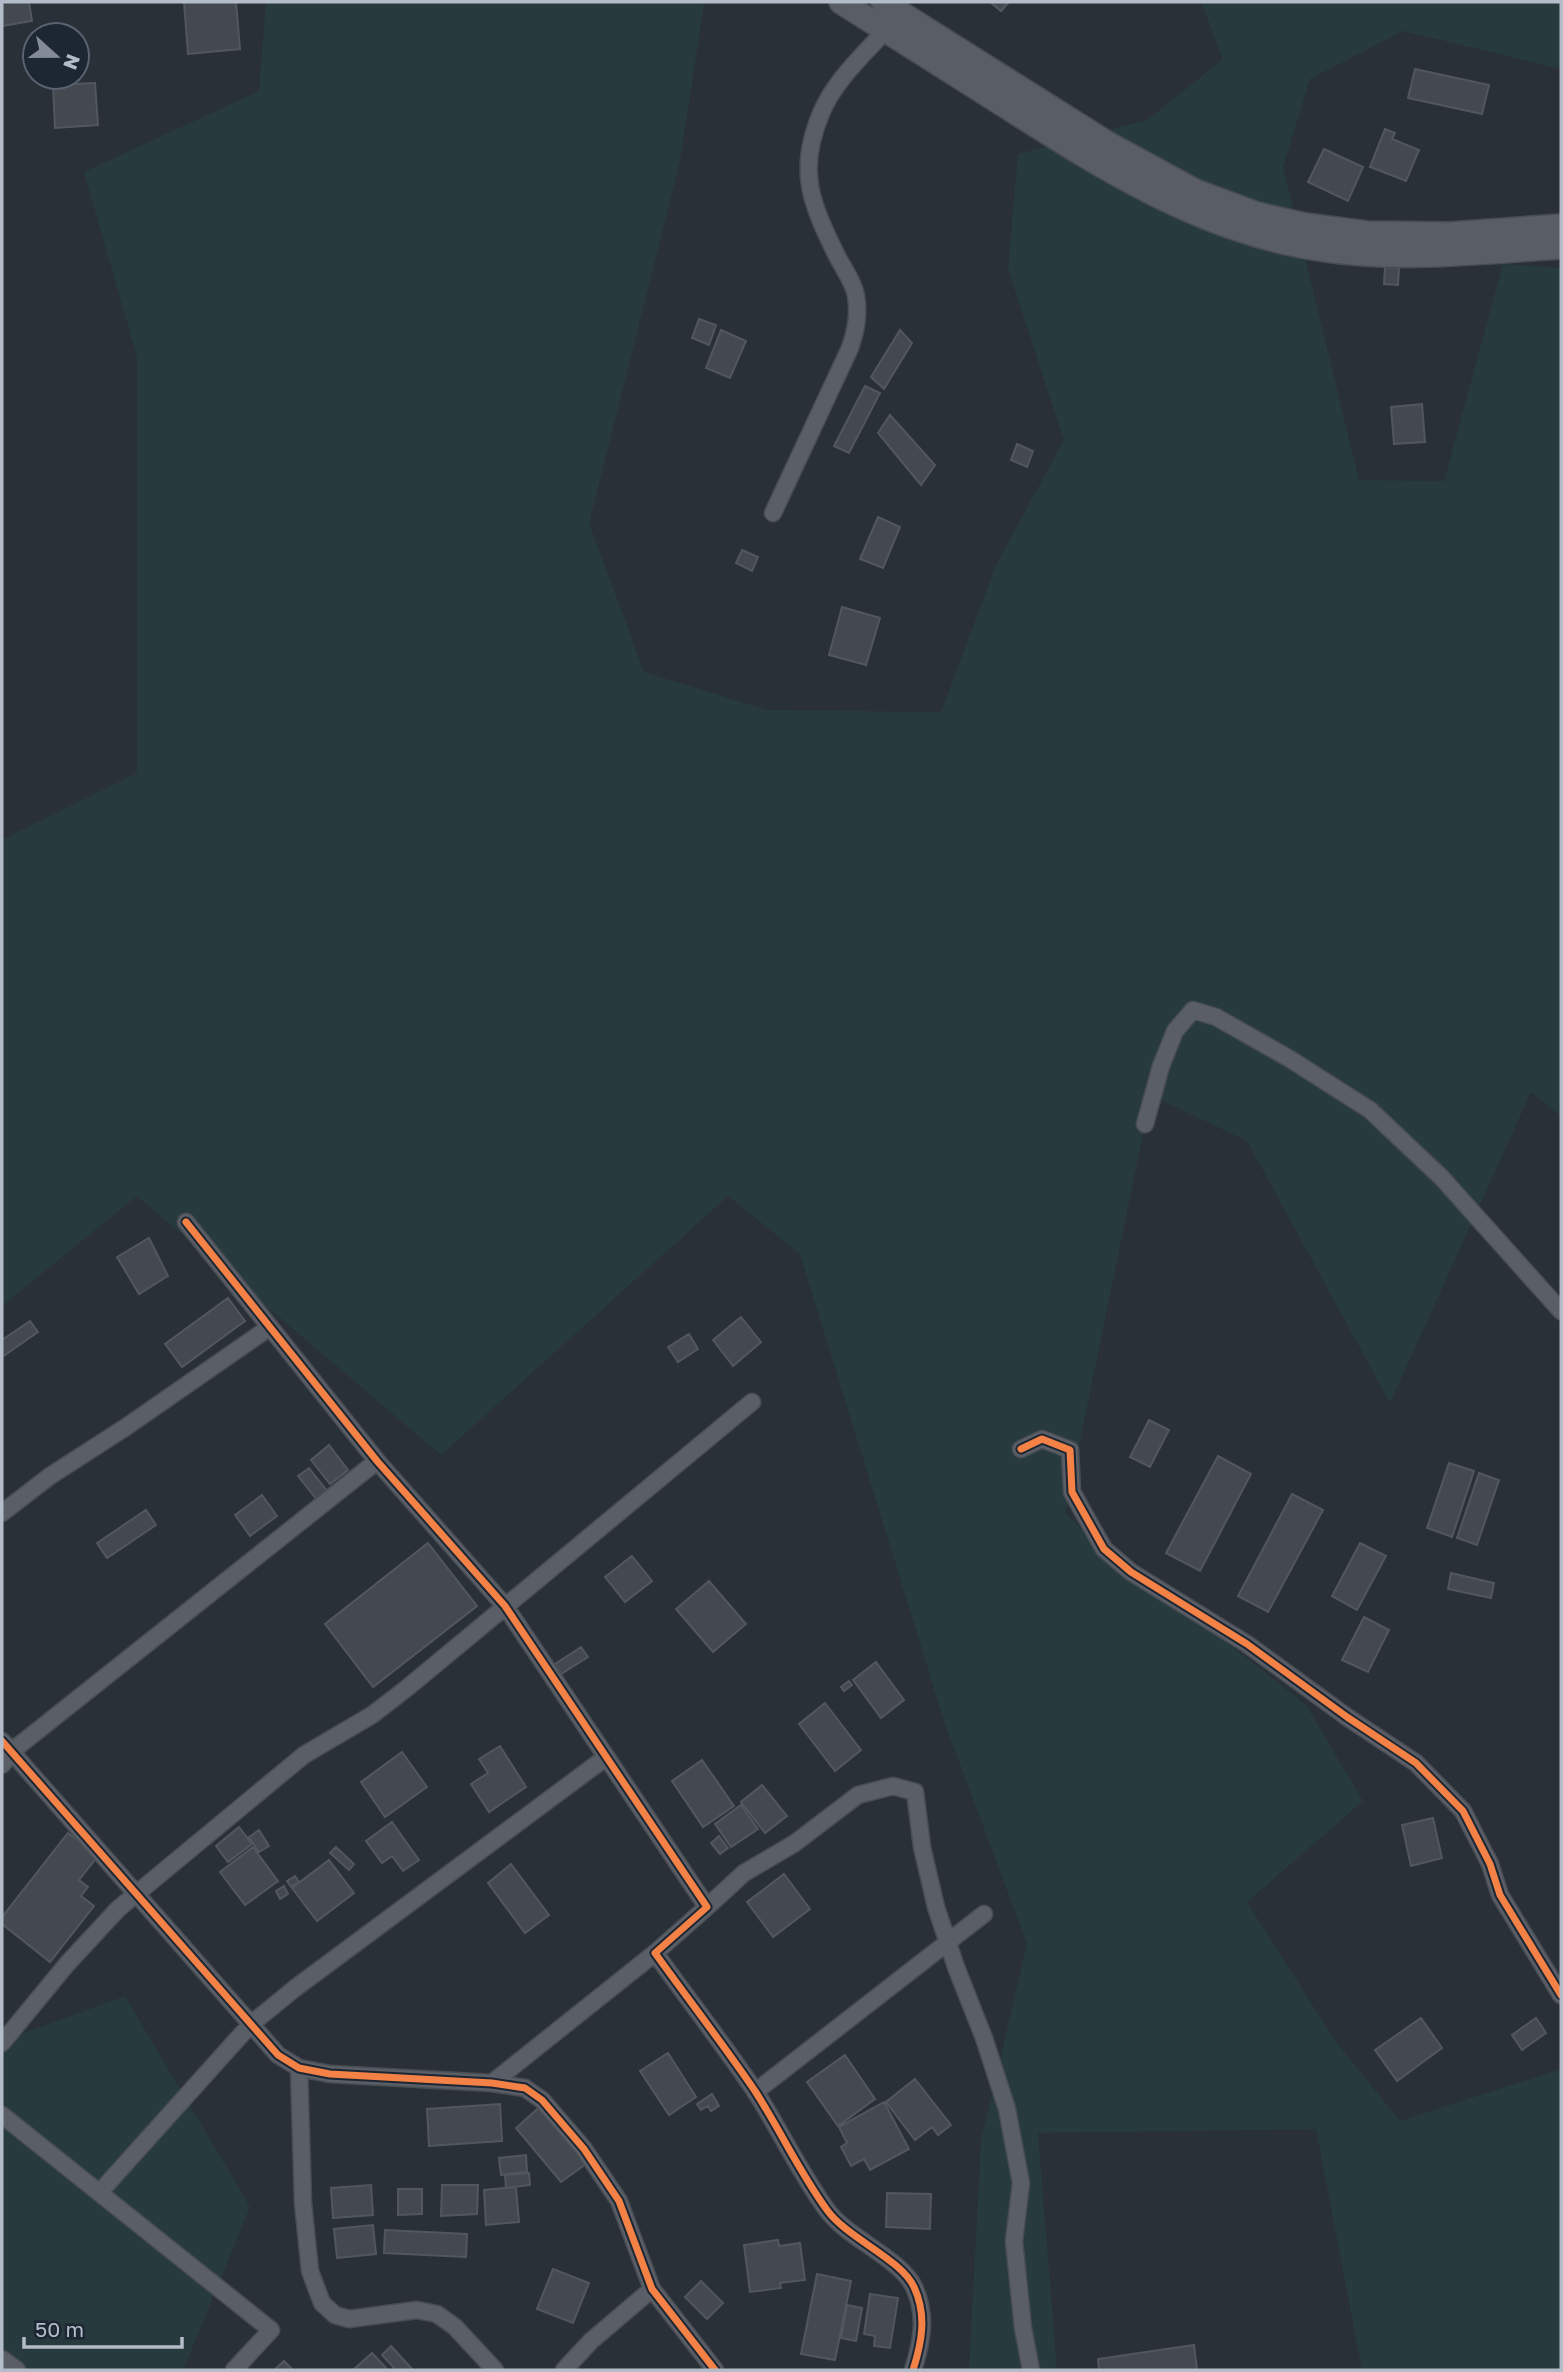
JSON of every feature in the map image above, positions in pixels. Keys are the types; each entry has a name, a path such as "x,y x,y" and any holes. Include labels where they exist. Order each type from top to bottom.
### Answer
{"street":[{"path":"841,2 889,15 1107,143 1195,191 1257,214 1305,225 1367,233 1449,234 1561,226"},
{"path":"889,15 1084,156 1173,205 1230,227 1305,246 1348,252 1412,255 1561,247"},
{"path":"773,513 850,348 858,325 856,293 820,222 807,182 808,151 822,111 838,82 889,15"},
{"path":"1145,1124 1161,1066 1175,1031 1193,1010 1216,1017 1290,1059 1370,1110 1442,1178 1561,1311"},
{"path":"186,1222 377,1461 505,1606 707,1907"},
{"path":"2,1513 50,1476 270,1327"},
{"path":"2,2043 67,1964 118,1909 304,1755 372,1715 752,1402"},
{"path":"1021,1449 1042,1439 1070,1450 1072,1492 1104,1549 1131,1572 1247,1644 1347,1717 1416,1763 1463,1811 1490,1864 1500,1895 1561,1995"},
{"path":"2,1765 7,1746 377,1461"},
{"path":"7,1746 278,2055 299,2068 330,2074 492,2083 525,2088 542,2099 584,2149 619,2201 652,2289 715,2370"},
{"path":"99,2193 250,2025 305,1981 605,1758"},
{"path":"492,2083 655,1953 744,1873 795,1843 858,1795 893,1786 915,1792 922,1847 936,1907 1007,2109 1021,2183 1014,2241 1023,2328 1031,2370"},
{"path":"755,2092 984,1914"},
{"path":"655,1953 755,2092 828,2212 859,2240 895,2266 914,2286 923,2319 921,2346 913,2370"},
{"path":"299,2068 303,2203 310,2270 323,2303 335,2315 349,2319 418,2310 437,2314 455,2327 495,2370"},
{"path":"2,2115 271,2330 234,2370"},
{"path":"564,2370 591,2341 652,2289"},
{"path":"2,2359 17,2370"}],"green space":[{"path":"266,2 704,4 680,161 589,523 644,672 767,710 941,712 996,565 1064,440 1008,269 1018,154 1147,120 1223,59 1201,2 1561,2 1561,69 1403,31 1310,79 1283,167 1359,480 1444,481 1503,264 1561,268 1561,1116 1531,1092 1390,1403 1247,1141 1151,1095 1065,1514 1306,1705 1363,1801 1247,1902 1336,2042 1400,2121 1561,2069 1561,2370 1362,2370 1316,2129 1038,2133 1057,2370 969,2370 981,2141 1027,1944 944,1721 800,1254 728,1196 441,1455 137,1196 2,1306 2,840 137,773 137,357 84,172 259,91"},
{"path":"125,1996 250,2207 184,2368 186,2370 2,2370 2,2041"}],"building":[{"path":"2,2 29,2 32,21 2,26"},
{"path":"184,2 236,2 240,49 188,54"},
{"path":"990,2 1009,2 1001,11"},
{"path":"1415,69 1489,85 1482,114 1408,98"},
{"path":"91,83 95,83 98,125 55,128 53,91 91,91"},
{"path":"1385,129 1395,133 1392,139 1419,150 1406,181 1370,167"},
{"path":"1324,149 1363,167 1348,201 1308,182"},
{"path":"1385,267 1399,268 1398,285 1384,284"},
{"path":"699,319 716,325 709,345 692,338"},
{"path":"721,330 746,341 730,378 706,368"},
{"path":"900,330 912,343 884,389 871,377"},
{"path":"865,386 880,393 849,453 834,446"},
{"path":"1422,404 1425,442 1394,444 1391,407"},
{"path":"890,415 935,465 921,485 878,433"},
{"path":"1017,444 1033,451 1027,467 1011,460"},
{"path":"878,517 900,527 883,568 860,559"},
{"path":"742,550 758,557 752,571 736,563"},
{"path":"842,607 880,618 866,665 829,655"},
{"path":"149,1238 168,1276 139,1294 117,1257"},
{"path":"228,1298 245,1321 182,1367 165,1344"},
{"path":"741,1317 761,1342 733,1366 713,1340"},
{"path":"30,1321 38,1332 2,1357 2,1340"},
{"path":"689,1334 698,1349 678,1362 668,1347"},
{"path":"1149,1420 1169,1430 1150,1467 1130,1457"},
{"path":"329,1445 348,1470 330,1484 311,1460"},
{"path":"1218,1456 1251,1474 1200,1571 1166,1553"},
{"path":"1449,1463 1474,1471 1452,1537 1427,1528"},
{"path":"309,1468 328,1492 317,1500 298,1476"},
{"path":"1479,1473 1499,1480 1477,1545 1457,1538"},
{"path":"1292,1494 1323,1510 1268,1612 1238,1596"},
{"path":"262,1495 277,1516 250,1536 235,1515"},
{"path":"146,1510 156,1525 107,1558 97,1543"},
{"path":"428,1543 477,1606 373,1687 325,1624"},
{"path":"1360,1543 1386,1556 1357,1610 1332,1596"},
{"path":"632,1556 652,1581 625,1602 605,1577"},
{"path":"1451,1573 1494,1583 1491,1598 1448,1589"},
{"path":"709,1581 746,1624 713,1652 676,1609"},
{"path":"1364,1617 1389,1630 1368,1672 1342,1660"},
{"path":"581,1647 588,1657 561,1674 555,1664"},
{"path":"876,1662 904,1700 881,1718 853,1680"},
{"path":"849,1681 852,1685 844,1691 841,1687"},
{"path":"825,1703 861,1750 835,1771 799,1724"},
{"path":"500,1746 526,1787 489,1812 471,1784 488,1773 479,1759"},
{"path":"402,1752 427,1787 385,1817 361,1782"},
{"path":"702,1760 734,1806 703,1827 672,1781"},
{"path":"762,1785 787,1816 765,1833 741,1802"},
{"path":"741,1805 758,1829 731,1847 715,1824"},
{"path":"1433,1818 1442,1858 1411,1866 1402,1825"},
{"path":"392,1822 419,1860 403,1871 392,1856 382,1863 366,1841"},
{"path":"239,1827 252,1844 228,1862 216,1846"},
{"path":"259,1830 269,1846 259,1852 249,1837"},
{"path":"68,1833 98,1856 79,1880 88,1887 81,1896 94,1906 50,1962 2,1924 2,1917"},
{"path":"719,1836 728,1848 720,1854 711,1843"},
{"path":"253,1847 278,1881 245,1905 220,1872"},
{"path":"336,1847 354,1864 349,1870 330,1853"},
{"path":"329,1860 354,1893 317,1921 292,1888"},
{"path":"511,1864 549,1915 525,1933 488,1883"},
{"path":"784,1874 810,1909 773,1937 747,1902"},
{"path":"295,1876 299,1882 291,1887 287,1881"},
{"path":"284,1886 288,1894 280,1899 276,1891"},
{"path":"1421,2018 1442,2048 1397,2081 1375,2050"},
{"path":"1536,2018 1546,2033 1522,2050 1512,2035"},
{"path":"668,2053 696,2097 669,2115 640,2071"},
{"path":"845,2055 875,2099 838,2126 807,2082"},
{"path":"915,2079 951,2125 938,2135 932,2127 915,2140 886,2102"},
{"path":"712,2094 719,2106 711,2111 708,2106 701,2110 697,2104"},
{"path":"884,2102 909,2149 870,2170 864,2159 851,2166 841,2147 847,2143 839,2127"},
{"path":"500,2104 502,2141 429,2146 427,2109"},
{"path":"543,2104 590,2161 561,2182 516,2128"},
{"path":"526,2155 527,2172 501,2175 499,2158"},
{"path":"529,2173 530,2185 506,2188 505,2175"},
{"path":"371,2185 373,2215 333,2218 331,2188"},
{"path":"442,2185 478,2185 477,2214 441,2216"},
{"path":"516,2187 519,2222 486,2225 484,2190"},
{"path":"398,2189 422,2189 422,2214 398,2215"},
{"path":"887,2193 931,2194 930,2229 886,2227"},
{"path":"373,2225 376,2254 337,2258 334,2229"},
{"path":"385,2230 467,2234 466,2257 384,2253"},
{"path":"778,2240 779,2246 800,2243 805,2280 780,2283 781,2288 750,2292 744,2245"},
{"path":"553,2269 589,2283 573,2323 537,2309"},
{"path":"817,2274 851,2281 835,2360 801,2354"},
{"path":"701,2281 723,2303 707,2319 685,2297"},
{"path":"870,2294 898,2298 890,2348 874,2346 875,2336 864,2334"},
{"path":"847,2305 862,2308 856,2341 841,2338"},
{"path":"1194,2345 1197,2370 1099,2370 1098,2359"},
{"path":"391,2346 413,2370 396,2370 382,2355"},
{"path":"372,2353 388,2370 353,2370"},
{"path":"284,2361 293,2370 274,2370"}],"cycle path":[{"path":"186,1222 377,1461 505,1606 707,1907 655,1953 755,2091 827,2210 847,2230 898,2267 914,2287 921,2308 922,2328 913,2370"},
{"path":"1021,1449 1042,1439 1070,1450 1072,1492 1104,1549 1131,1572 1247,1644 1347,1717 1416,1763 1463,1811 1490,1864 1500,1895 1561,1995"},
{"path":"2,1741 278,2055 299,2068 330,2074 492,2083 525,2088 542,2100 584,2149 619,2201 652,2289 715,2370"}]}
